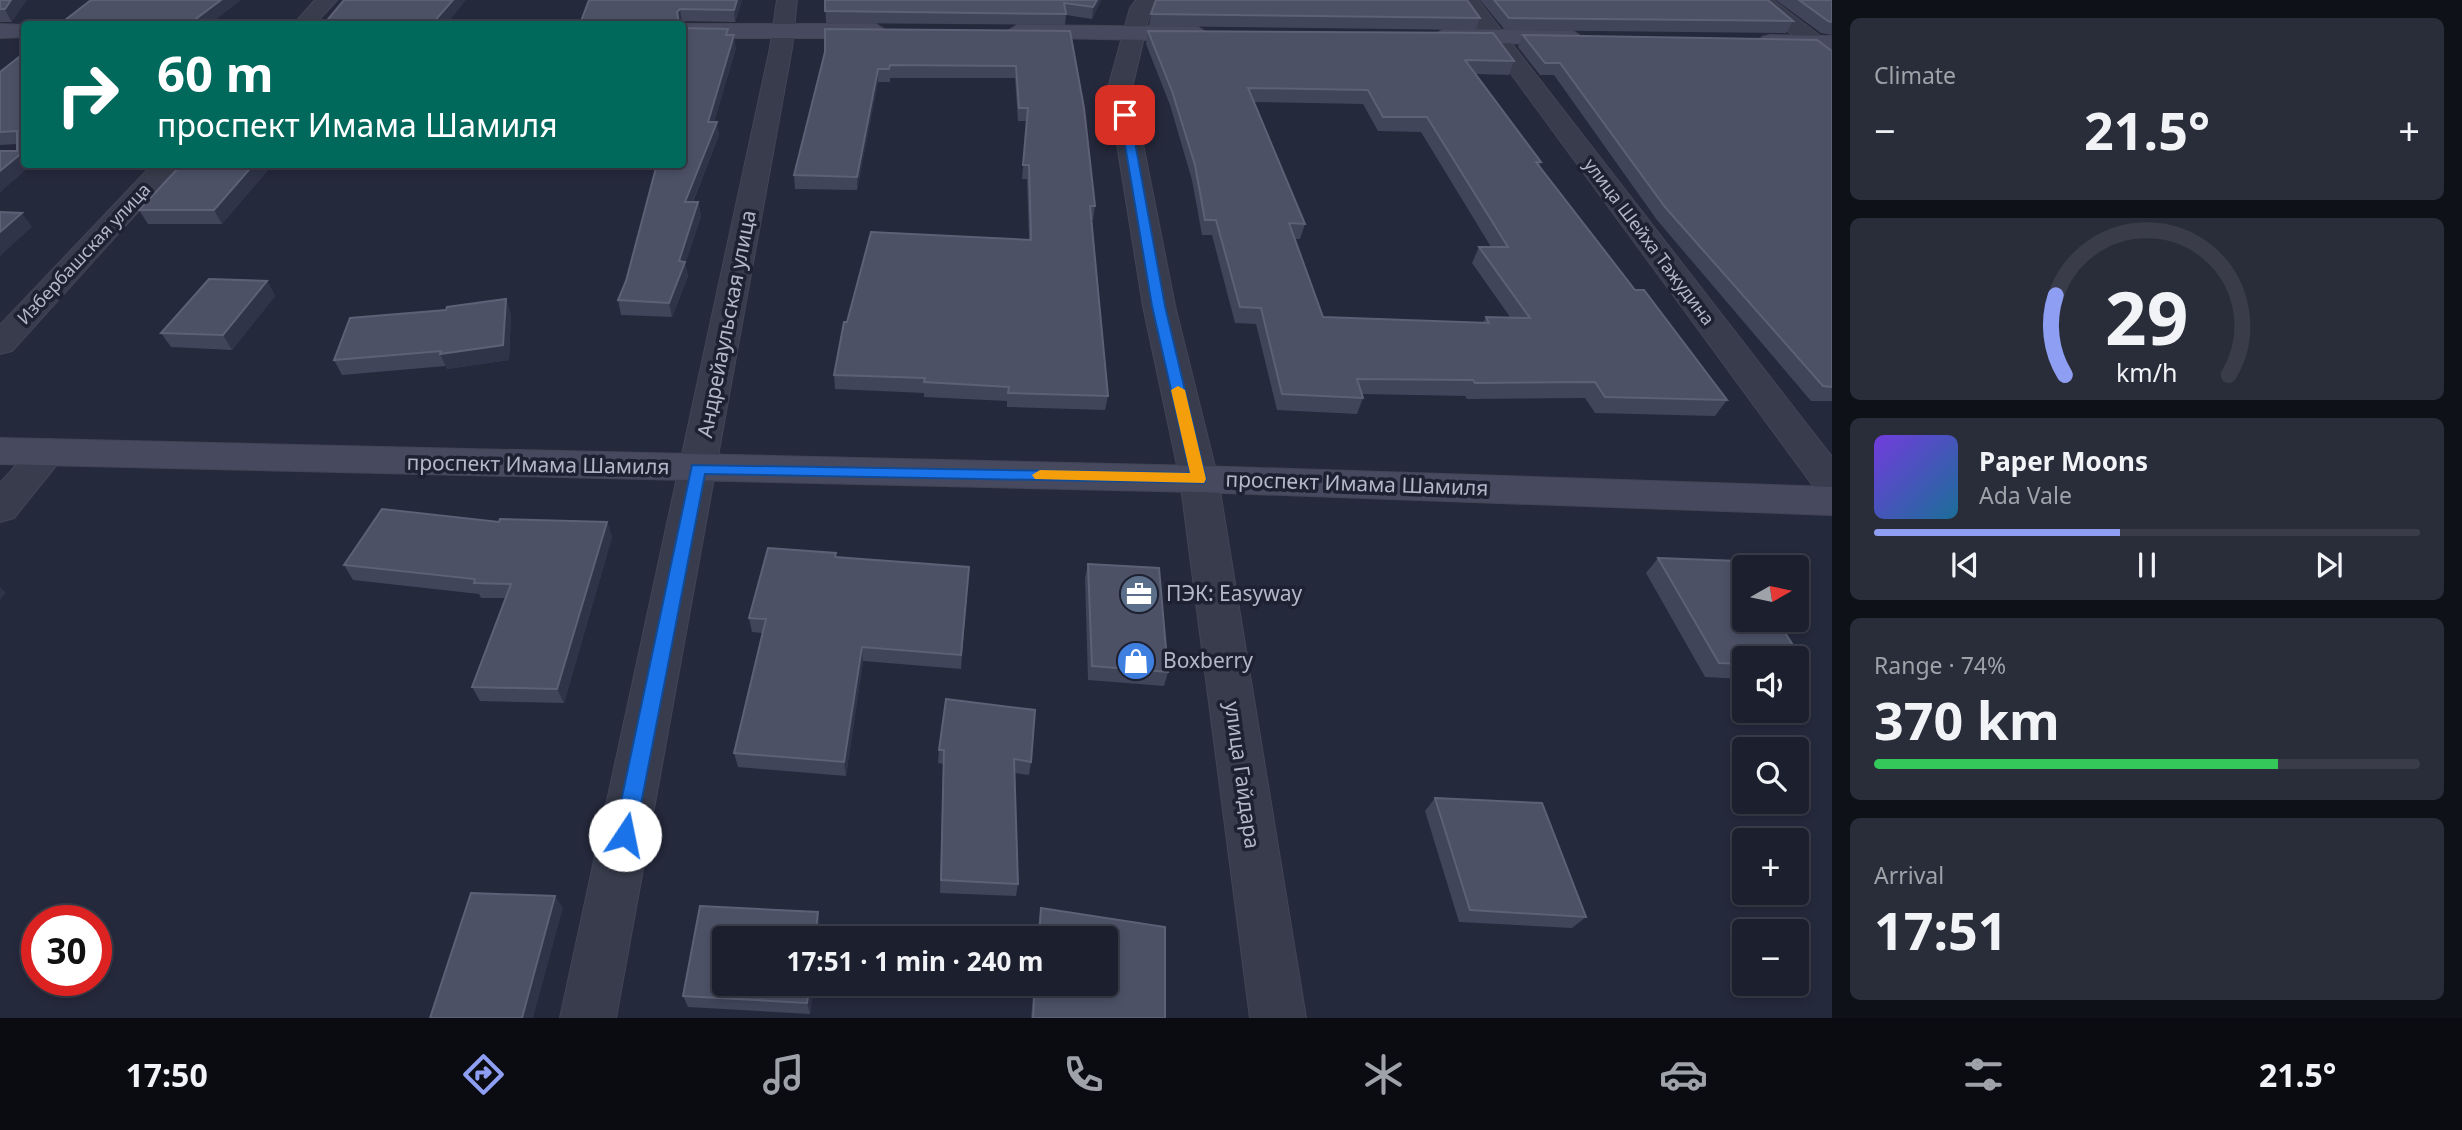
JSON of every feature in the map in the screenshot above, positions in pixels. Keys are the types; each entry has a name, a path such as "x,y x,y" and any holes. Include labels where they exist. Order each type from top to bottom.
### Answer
{"main road":[{"path":"686,30 786,15 893,31"},
{"path":"1001,32 1142,17 1219,34"},
{"path":"0,31 21,31"},
{"path":"1425,36 1592,38"},
{"path":"1746,41 1827,47"},
{"name":"проспект Имама Шамиля","path":"0,451 1199,479 1832,501"}],"street":[{"path":"307,21 327,0"},
{"name":"улица Шейха Тажудина","path":"1467,0 1832,484"},
{"path":"1760,0 1827,47"},
{"name":"Андрейаульская улица","path":"588,1018 786,15"},
{"name":"улица Гайдара","path":"1142,17 1128,49 1120,88 1159,306 1199,479 1278,1018"},
{"name":"Избербашская улица","path":"0,344 164,168"},
{"path":"0,508 50,452"}],"building":[{"path":"0,0 11,0 5,9 0,9"},
{"path":"91,0 221,0 193,21 64,21"},
{"path":"344,0 453,0 435,21 326,21"},
{"path":"589,0 737,0 734,10 680,9 677,12 678,21 581,21"},
{"path":"825,0 1097,0 1093,7 1064,3 1066,14 825,11"},
{"path":"1156,0 1467,0 1480,18 1151,14"},
{"path":"1494,0 1768,0 1793,21 1509,18"},
{"path":"1799,0 1832,0 1832,22 1828,21"},
{"path":"686,28 728,29 726,35 734,35 708,122 717,122 685,202 698,202 679,261 685,262 669,303 618,300 626,281 656,168 686,168"},
{"path":"825,29 1070,31 1084,108 1095,206 1090,206 1108,396 1008,393 1009,387 924,382 925,378 834,375 844,322 847,322 871,232 1031,240 1029,165 1023,165 1028,108 1019,108 1016,66 890,65 889,69 878,69 857,177 794,175 825,52"},
{"path":"1148,31 1493,33 1514,61 1465,60 1541,162 1536,162 1635,290 1644,290 1727,400 1605,397 1595,382 1475,383 1473,380 1357,379 1363,398 1282,394 1261,308 1240,307 1216,220 1205,220 1195,165 1172,91","holes":["1248,88 1368,90 1383,117 1427,117 1508,247 1479,247 1530,318 1486,317 1489,323 1323,317 1289,223 1305,224"]},
{"path":"1523,35 1817,40 1832,51 1832,387 1823,386 1665,207 1560,63 1545,63"},
{"path":"21,55 21,154 0,171 0,151 17,151 17,131 0,132 0,72"},
{"path":"178,168 251,168 214,210 139,210"},
{"path":"0,212 22,213 0,232"},
{"path":"209,279 267,281 223,335 161,333"},
{"path":"506,299 503,345 440,354 441,351 334,360 350,318 446,310 447,307"},
{"path":"382,509 499,522 500,519 607,522 557,689 472,687 511,584 474,583 475,579 344,565"},
{"path":"768,548 836,553 835,557 969,567 961,655 862,647 844,762 734,753 766,619 749,618"},
{"path":"1658,558 1732,561 1732,632 1785,632 1794,646 1732,646 1732,664 1719,663"},
{"path":"1088,564 1159,568 1168,672 1092,666"},
{"path":"946,699 1035,710 1031,762 1014,759 1018,884 941,880 944,750 939,750"},
{"path":"1435,798 1542,803 1586,917 1470,910"},
{"path":"471,893 555,896 522,1018 430,1018"},
{"path":"700,906 818,912 816,926 712,926 712,996 808,996 807,1003 683,996"},
{"path":"1041,908 1165,927 1165,1018 1033,1018 1034,996 1118,996 1118,926 1040,926"}],"slow traffic":[{"path":"1040,475 1199,479 1178,390"}],"place":[{"name":"ПЭК: Easyway","path":"1139,594"},
{"name":"Boxberry","path":"1136,661"}],"route":[{"path":"625,835 698,469 1199,479 1159,306 1125,115"}]}
